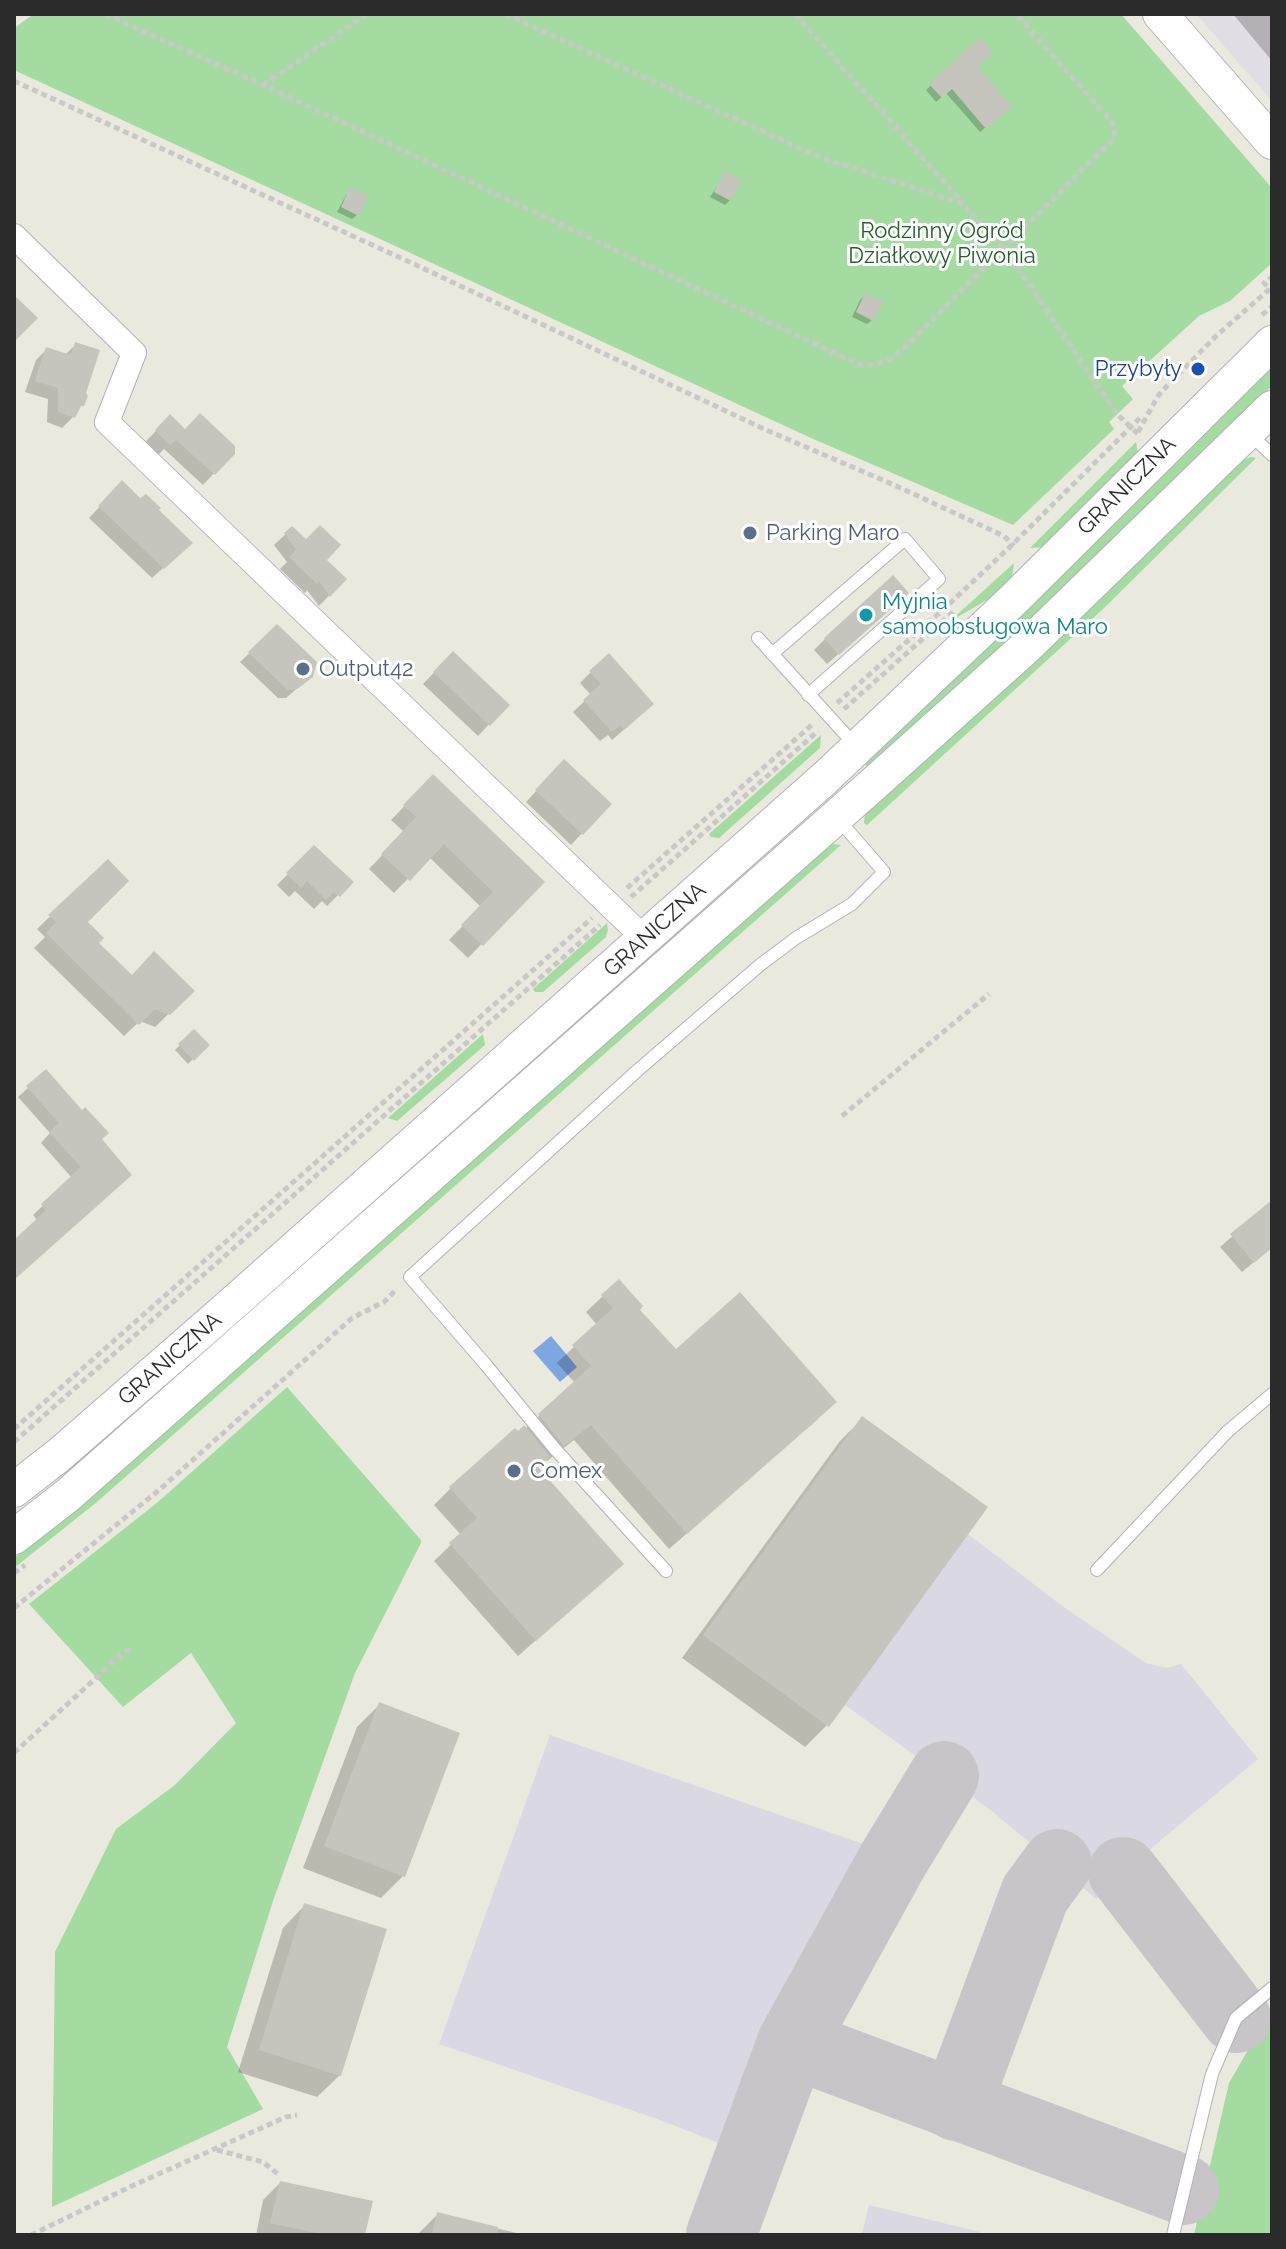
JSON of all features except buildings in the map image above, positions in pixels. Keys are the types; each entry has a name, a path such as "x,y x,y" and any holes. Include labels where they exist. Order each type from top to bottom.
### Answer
{"main road":[{"path":"1160,14 1272,142"},
{"name":"GRANICZNA","path":"19,1478 188,1343 858,748 1272,343"},
{"name":"GRANICZNA","path":"14,1537 68,1495 836,817 1077,599 1272,408"}],"street":[{"path":"14,236 134,353 107,422 645,939"}],"lane":[{"path":"1248,432 1272,455"},
{"path":"772,654 905,539 939,579 808,695"},
{"path":"758,638 858,748"},
{"path":"666,1571 555,1449 410,1277 638,1070 760,965 796,938 852,904 884,872 836,817"},
{"path":"1097,1570 1228,1431 1272,1394"},
{"path":"1173,2235 1212,2074 1236,2018 1272,1988"}],"path":[{"path":"105,14 860,365 870,366 893,358 1115,135 1111,121 1016,14"},
{"path":"263,85 367,14"},
{"path":"505,14 817,156 963,204"},
{"path":"795,14 1003,248 1117,414"},
{"path":"14,81 764,429 1004,536 1040,573"},
{"path":"1131,440 1167,386 1269,287 1264,283 1272,277"},
{"path":"14,1442 612,909 1013,544 1142,416"},
{"path":"843,709 955,611"},
{"path":"14,1429 820,730"},
{"path":"842,1116 989,994"},
{"path":"14,1608 158,1491 352,1318 384,1302 410,1277"},
{"path":"14,1753 131,1646"},
{"path":"31,2235 158,2174 286,2117 297,2115"},
{"path":"216,2149 263,2162 279,2175"}],"shaded area":[{"path":"1196,14 1272,14 1272,101"},
{"path":"968,1534 1065,1608 1146,1663 1167,1668 1181,1664 1258,1759 1123,1872 1096,1899 992,1811 845,1705"},
{"path":"550,1735 869,1846 903,1867 856,1950 794,2082 763,2160 657,2119 439,2044"},
{"path":"869,2205 980,2232 979,2235 862,2235"}],"green space":[{"name":"Rodzinny Ogród Działkowy Piwonia","path":"34,14 1121,14 1272,188 1272,263 1230,301 1199,316 1122,386 1133,399 1109,422 1114,429 1013,525 811,438 14,70 14,28"},
{"path":"1272,366 1272,386 1089,566 868,767 864,763"},
{"path":"1136,442 1138,453 1046,547 1030,548"},
{"path":"1256,458 1103,609 867,825 864,823 865,813 1241,461"},
{"path":"1014,563 1012,577 992,597 949,622"},
{"path":"821,735 820,748 719,838 711,837 709,834"},
{"path":"834,844 841,845 97,1502 14,1568 14,1558 132,1462 824,849"},
{"path":"607,923 606,937 543,992 535,992 533,989"},
{"path":"483,1034 485,1045 397,1121 388,1118"},
{"path":"287,1387 421,1543 355,1673 273,1901 227,2047 263,2109 52,2207 55,1952 116,1829 175,1785 236,1723 191,1653 123,1707 29,1604 158,1502"},
{"path":"1272,2018 1272,2235 1194,2235 1229,2083 1256,2036"}],"water":[{"path":"551,1336 577,1367 560,1382 533,1351"}],"taxiway":[{"path":"721,2235 792,2043 893,1860 944,1776"},
{"path":"956,2106 1035,1894 1057,1864"},
{"path":"1123,1872 1236,2018"},
{"path":"792,2043 1184,2190"}],"place":[{"name":"Przybyły","path":"1198,369"},
{"name":"Parking Maro","path":"750,533"},
{"name":"Myjnia samoobsługowa Maro","path":"866,615"},
{"name":"Output42","path":"303,669"},
{"name":"Comex","path":"514,1471"}]}
